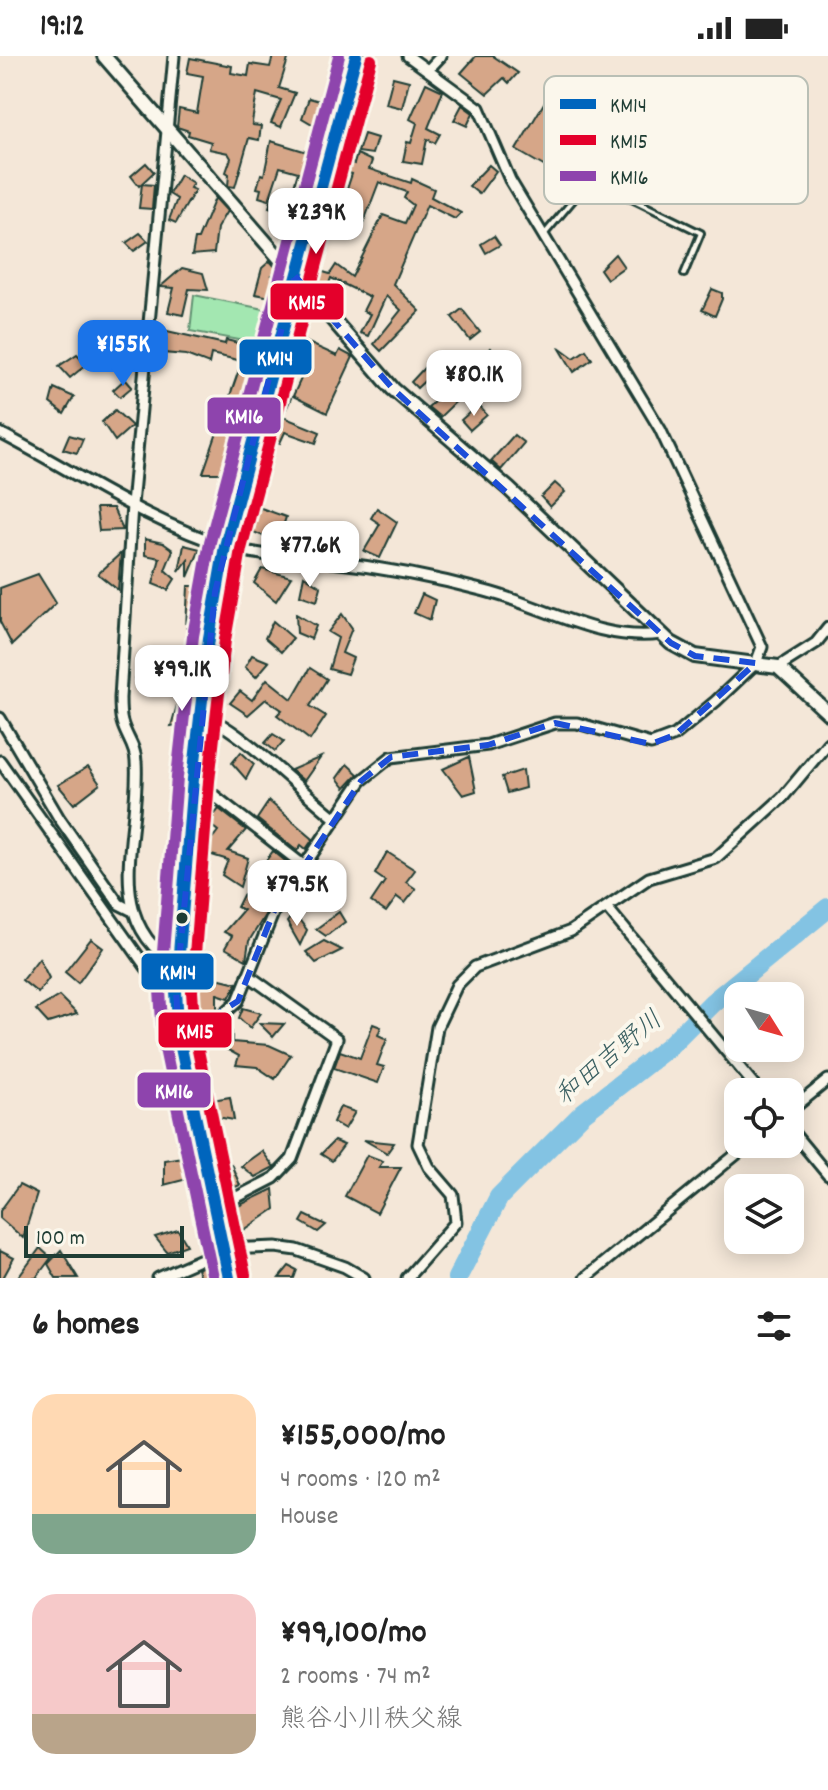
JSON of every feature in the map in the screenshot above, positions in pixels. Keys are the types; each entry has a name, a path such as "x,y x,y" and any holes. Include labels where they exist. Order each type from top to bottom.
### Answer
{"main road":[{"path":"229,1278 179,1038 177,965 193,779 215,592 225,546 356,56"}],"street":[{"path":"104,56 393,389 509,489 661,634 695,656 778,667 828,713"},
{"path":"174,56 132,505 120,698 121,721 136,752 137,767 129,834 131,910 141,928 177,965"},
{"path":"179,1038 226,1013 238,1001 274,911 334,817 361,781 391,757 488,745 555,723 577,723 651,744 675,735 756,663 762,647 660,429 510,180 479,108 408,56"},
{"path":"428,70 441,56"},
{"path":"0,433 132,505 225,546 265,556 324,561 429,578 522,602 593,628 661,634"},
{"path":"778,667 816,643 828,628"},
{"path":"200,715 209,717 235,735 334,817"},
{"path":"0,718 59,818 119,904 131,910"},
{"path":"407,1278 456,1222 453,1195 429,1167 418,1144 437,1027 457,985 475,967 571,931 608,909 649,878 716,858 783,797 828,743"},
{"path":"0,761 146,967 160,984 176,991"},
{"path":"193,779 303,865"},
{"path":"608,909 749,1078"},
{"path":"214,1209 274,1178 292,1159 337,1039 248,975"},
{"path":"804,1100 828,1080"},
{"path":"804,1146 828,1175"},
{"path":"585,1278 732,1158"},
{"path":"158,1278 224,1249 297,1250 345,1267 364,1278"}],"lane":[{"path":"542,236 570,204"},
{"path":"642,204 701,233 684,274"}],"highlighted area":[{"path":"295,276 393,389 671,643 695,656 756,663 675,735 651,744 555,723 488,745 391,757 361,781 274,911 238,1001 179,1038 176,991 215,592"}],"green space":[{"path":"194,295 274,311 261,344 190,331"}],"building":[{"path":"273,56 289,56 279,88 295,93 281,127 271,123 281,100 257,93 252,122 261,126 259,140 249,138 235,187 228,186 229,174 226,172 231,158 228,153 209,149 211,142 188,135 189,131 177,127 179,109 197,113 203,76 187,73 190,58 232,66 231,73 248,76 250,64 270,67"},
{"path":"476,56 493,56 518,73 509,83 504,78 487,94 461,73"},
{"path":"393,77 409,81 402,108 386,104"},
{"path":"330,80 339,82 331,111 326,109 319,128 302,118 309,98 323,102"},
{"path":"426,83 443,91 428,128 440,134 435,143 427,139 422,164 403,161 407,142 411,143 417,123 410,119"},
{"path":"544,103 544,166 516,150"},
{"path":"462,105 473,113 467,126 454,120"},
{"path":"364,134 377,138 372,154 358,152"},
{"path":"271,141 317,155 305,204 290,199 298,172 280,167 269,200 259,197 261,189 257,188 261,174 264,175"},
{"path":"357,154 372,161 369,169 411,183 412,179 434,189 431,197 461,213 455,219 427,205 393,284 420,311 381,351 374,344 401,310 386,296 368,336 360,333 370,314 363,311 370,297 331,278 326,292 318,288 320,281 307,277 310,268 330,274 336,265 352,277 383,215 405,223 413,205 404,198 407,192 379,182 360,232 323,219 326,209 331,211 335,199 343,201 352,174 336,169 339,160 354,164"},
{"path":"146,163 154,172 139,186 131,176"},
{"path":"489,165 496,171 479,194 469,186"},
{"path":"180,175 193,183 190,188 195,190 176,223 169,220 177,199 169,194"},
{"path":"142,184 154,185 152,209 139,208"},
{"path":"273,195 285,199 282,211 269,207"},
{"path":"215,198 227,211 217,228 214,253 192,255 195,239 198,239"},
{"path":"140,233 148,241 134,251 126,243"},
{"path":"494,236 500,245 486,253 481,244"},
{"path":"316,243 323,245 316,269 310,268"},
{"path":"615,254 624,267 607,279 600,269"},
{"path":"270,261 278,270 272,275 285,281 281,294 272,292 271,297 255,294 262,268"},
{"path":"182,268 203,273 208,290 189,289 183,315 168,312 174,288 160,287"},
{"path":"712,289 722,293 715,316 702,310"},
{"path":"462,309 480,332 470,340 452,317"},
{"path":"167,331 225,344 226,340 242,344 240,352 260,364 256,386 248,384 228,473 203,473 242,361 211,354 209,364 186,355 163,353"},
{"path":"295,337 337,356 340,350 353,357 327,413 293,396 304,372 287,366"},
{"path":"559,347 574,358 586,350 592,359 574,372"},
{"path":"490,348 499,355 491,365 482,358"},
{"path":"77,354 87,364 70,378 59,366"},
{"path":"130,356 137,365 126,375 117,365"},
{"path":"425,367 432,374 417,388 411,382"},
{"path":"471,368 479,374 476,382 440,417 428,407 453,386 452,381 464,369 468,373"},
{"path":"125,379 132,387 120,397 113,390"},
{"path":"54,388 74,397 64,414 50,403"},
{"path":"278,393 291,398 283,417 320,432 316,443 285,432 280,443 264,437"},
{"path":"478,405 487,415 470,430 461,420"},
{"path":"115,410 132,426 115,441 102,422"},
{"path":"69,435 83,439 77,453 63,449"},
{"path":"514,435 524,443 501,470 491,461"},
{"path":"555,483 565,492 550,507 541,497"},
{"path":"96,508 113,508 123,530 99,531"},
{"path":"261,508 286,517 278,542 246,529"},
{"path":"377,508 397,522 380,558 364,551 380,524 371,518"},
{"path":"145,539 163,543 173,550 165,570 175,579 168,590 153,584 160,558 145,555"},
{"path":"184,545 200,549 188,577 188,560 179,572"},
{"path":"121,553 118,590 98,574"},
{"path":"262,569 291,577 276,601 254,583"},
{"path":"38,574 56,603 12,645 0,622 0,588"},
{"path":"304,576 321,587 317,601 300,595"},
{"path":"188,586 197,586 197,606 204,610 200,629 186,628"},
{"path":"422,594 435,600 430,620 414,613"},
{"path":"296,614 316,626 311,639 297,633"},
{"path":"342,614 352,628 342,653 353,658 347,674 329,669 338,638 328,632"},
{"path":"273,621 293,638 281,652 265,638"},
{"path":"252,655 269,662 256,677 245,667"},
{"path":"170,659 174,683 135,680 140,663"},
{"path":"310,668 327,679 310,706 326,716 310,740 277,715 282,710 266,699 248,715 230,703 240,691 252,700 267,679 292,699"},
{"path":"179,698 191,704 189,723 171,726"},
{"path":"273,734 284,741 275,751 265,743"},
{"path":"241,752 254,764 246,779 232,763"},
{"path":"321,757 304,781 291,770"},
{"path":"469,757 476,791 463,795 443,769"},
{"path":"347,764 358,774 345,788 337,778"},
{"path":"88,767 100,784 74,804 58,785"},
{"path":"523,770 525,788 507,793 502,777"},
{"path":"269,801 313,839 306,849 301,845 297,851 257,819"},
{"path":"219,809 246,830 228,851 248,858 240,887 222,875 228,860 202,852 218,831 208,823"},
{"path":"273,851 294,868 249,941 246,960 225,948 232,936 224,932 243,910 237,907 243,895 262,904 265,872 260,869"},
{"path":"387,852 415,870 406,882 416,889 405,903 397,897 386,912 371,902 385,881 375,874"},
{"path":"339,912 345,922 326,936 316,929"},
{"path":"294,913 307,930 300,945 287,922"},
{"path":"91,939 103,948 78,983 65,972"},
{"path":"324,941 342,950 316,963 306,952"},
{"path":"192,952 210,953 208,976 237,983 229,998 217,994 217,1010 212,1015 188,1023 197,972 191,965"},
{"path":"39,958 49,978 38,993 22,980"},
{"path":"59,996 77,1014 48,1023 36,1010"},
{"path":"243,1008 261,1013 250,1028 239,1018"},
{"path":"259,1023 284,1024 273,1037"},
{"path":"373,1024 381,1027 378,1035 387,1039 377,1065 384,1067 378,1083 334,1068 340,1051 360,1058"},
{"path":"223,1029 232,1032 232,1042 269,1045 291,1055 275,1079 257,1067 236,1065 239,1056 210,1040"},
{"path":"230,1097 234,1120 211,1116 212,1100"},
{"path":"340,1107 355,1112 345,1129 333,1122"},
{"path":"364,1140 394,1143 387,1153"},
{"path":"334,1141 344,1145 332,1161 321,1154"},
{"path":"262,1151 274,1167 255,1177 241,1166"},
{"path":"367,1155 383,1161 379,1167 401,1167 377,1213 345,1196"},
{"path":"188,1156 191,1178 164,1185 164,1160"},
{"path":"231,1164 240,1185 221,1193 218,1170"},
{"path":"19,1185 37,1194 23,1238 0,1218 0,1211"},
{"path":"273,1189 275,1209 244,1230 228,1211"},
{"path":"305,1215 326,1225 318,1232 301,1222"},
{"path":"178,1230 187,1245 167,1252 155,1237"},
{"path":"40,1248 51,1258 36,1278 18,1278"},
{"path":"61,1250 78,1278 56,1278 48,1264"},
{"path":"0,1251 14,1258 3,1278 0,1278"},
{"path":"213,1262 218,1278 200,1278 197,1269"},
{"path":"289,1266 297,1270 294,1278 279,1278"}],"waterway":[{"name":"和田吉野川","path":"457,1278 499,1197 583,1113 668,1047 712,1003 828,908"}],"transit line":[{"name":"KM16","path":"213,1278 163,1039 160,990 177,777 193,636 210,542 339,56"},
{"name":"KM14","path":"229,1278 179,1038 176,991 193,779 209,638 225,546 356,56"},
{"name":"KM15","path":"245,1275 195,1036 192,991 209,781 225,640 241,549 371,60"}]}
